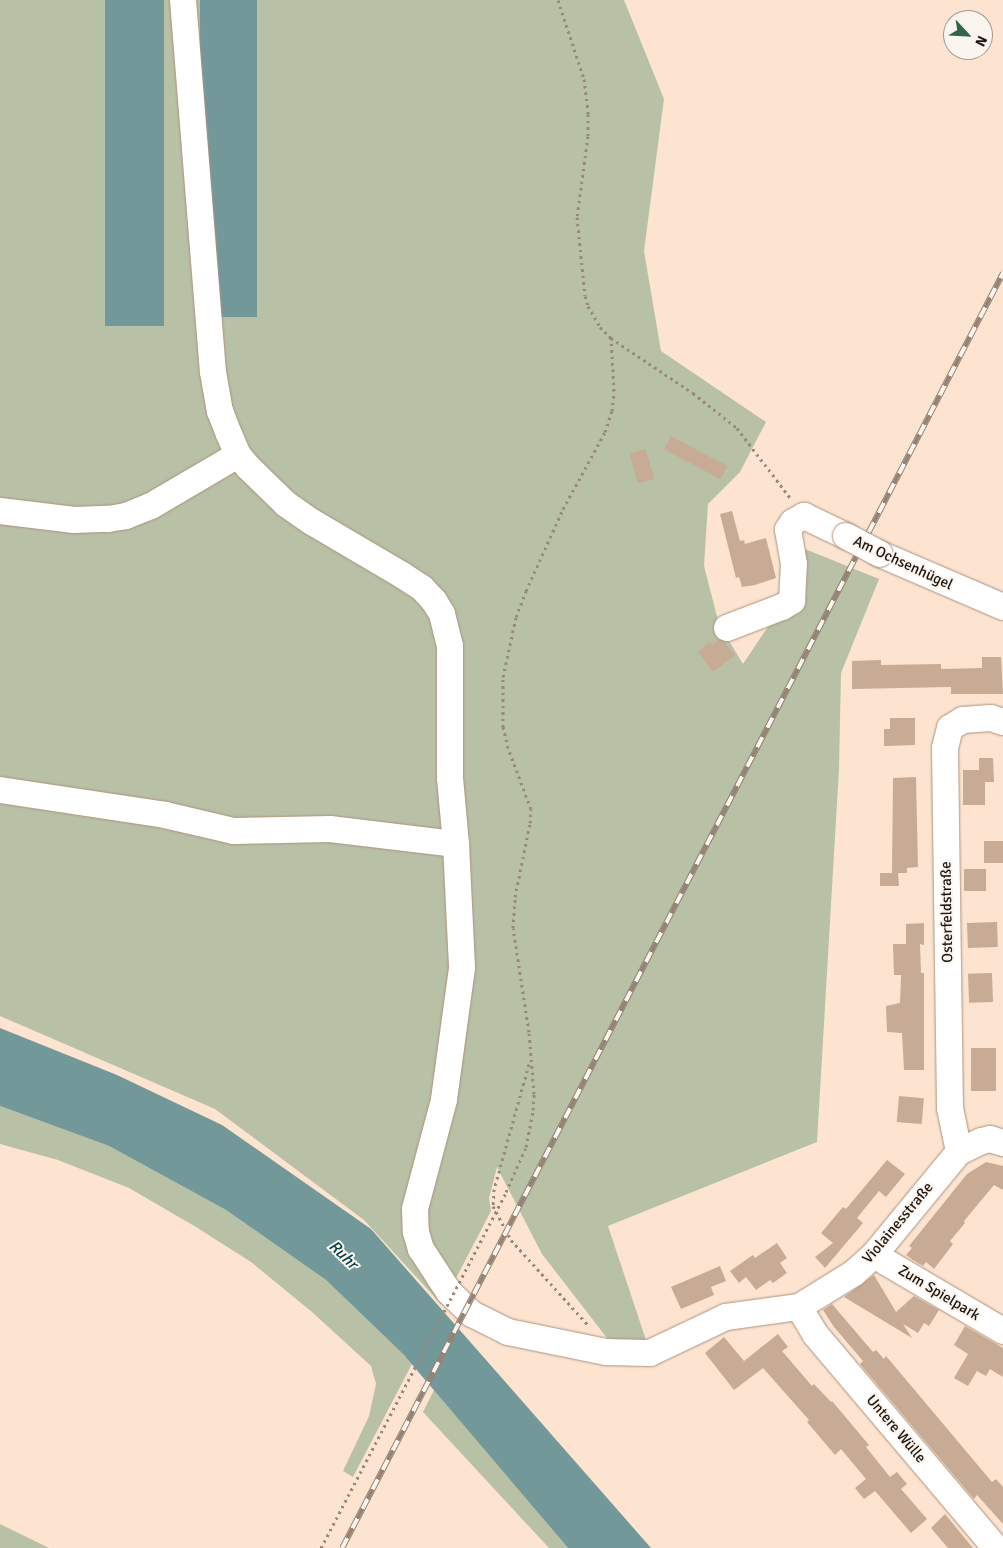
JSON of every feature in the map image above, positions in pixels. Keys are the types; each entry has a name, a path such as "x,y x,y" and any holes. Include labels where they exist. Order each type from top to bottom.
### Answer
{"street":[{"path":"0,510 74,520 108,519 126,516 151,506 238,455 220,411 212,372 183,0"},
{"name":"Violainesstraße","path":"238,455 286,504 312,522 415,584 434,601 442,614 450,646 450,778 456,844 462,968 444,1100 415,1209 416,1232 421,1249 449,1292 472,1314 508,1332 532,1338 618,1352 650,1352 726,1317 799,1307 854,1273 874,1254 959,1152 982,1140 990,1139 1003,1143"},
{"path":"727,628 782,607 792,600 794,564 788,530 793,522 804,516"},
{"name":"Am Ochsenhügel","path":"804,516 880,554 1003,607"},
{"name":"Osterfeldstraße","path":"959,1152 950,1108 945,748 950,728 963,720 991,718 1003,722"},
{"path":"0,790 165,815 234,831 330,829 456,844"},
{"name":"Zum Spielpark","path":"874,1254 1003,1331"},
{"name":"Untere Wülle","path":"799,1307 815,1334 996,1548"}],"path":[{"path":"558,0 584,79 588,114 588,136 577,217 585,296 593,316 611,338 693,393 738,428 804,516"},
{"path":"321,1548 506,1192 526,1147 534,1110 529,1032 513,928 515,897 530,823 531,809 508,748 503,727 504,677 516,617 526,591 563,509 605,432 612,410 614,391 611,338"},
{"path":"530,1061 494,1189 493,1206 512,1240 542,1277 594,1332"}],"green space":[{"path":"0,0 624,0 664,99 644,251 661,351 766,422 740,472 708,504 704,566 719,624 743,664 771,622 805,549 879,579 841,673 839,769 817,1142 608,1226 648,1346 607,1338 542,1254 497,1167 489,1198 491,1211 442,1305 364,1220 215,1109 0,1016"},
{"path":"0,1106 109,1146 226,1210 326,1280 404,1355 412,1364 353,1477 343,1471 369,1416 376,1384 371,1366 312,1312 251,1262 196,1227 129,1188 58,1160 0,1144"},
{"path":"434,1390 568,1548 549,1548 423,1412"},
{"path":"0,1524 49,1548 0,1548"}],"water":[{"path":"105,0 164,0 164,326 105,326"},
{"path":"200,0 257,0 257,317 200,317"},
{"name":"Ruhr","path":"0,1028 117,1075 222,1125 371,1229 651,1548 568,1548 404,1355 326,1280 226,1210 109,1146 0,1106"}],"building":[{"path":"671,436 728,466 720,479 664,449"},
{"path":"646,449 654,479 638,483 630,453"},
{"path":"732,511 740,541 744,540 745,544 766,538 776,578 742,587 739,577 736,578 720,514"},
{"path":"719,640 725,643 735,655 713,672 698,652 710,642 712,645"},
{"path":"982,657 1001,657 1003,694 951,694 951,687 852,689 852,661 881,660 881,665 941,664 941,669 982,668"},
{"path":"890,718 915,718 915,745 884,746 884,729 890,729"},
{"path":"979,758 993,758 994,782 985,782 985,805 963,805 963,770 979,770"},
{"path":"916,777 918,867 907,868 907,873 898,873 899,886 880,886 880,873 892,873 893,778"},
{"path":"984,841 1003,841 1003,863 984,863"},
{"path":"964,869 986,869 986,891 964,891"},
{"path":"997,922 998,947 968,948 967,923"},
{"path":"924,923 924,945 920,944 921,973 924,973 924,1070 904,1070 902,1033 887,1032 886,1006 900,1003 901,975 894,975 893,944 906,944 906,924"},
{"path":"992,973 993,1002 969,1003 968,974"},
{"path":"971,1048 996,1048 996,1091 971,1091"},
{"path":"899,1096 924,1098 922,1124 897,1122"},
{"path":"887,1160 905,1174 886,1197 879,1191 857,1218 863,1223 825,1268 815,1257 833,1243 821,1233 843,1207 846,1209"},
{"path":"986,1162 1003,1166 1003,1190 994,1185 964,1221 965,1223 950,1241 953,1244 934,1269 926,1262 923,1266 906,1255 912,1248 909,1246 967,1174"},
{"path":"777,1243 787,1258 780,1263 787,1273 773,1283 770,1280 756,1290 746,1277 739,1283 730,1271 753,1255 755,1258"},
{"path":"720,1266 726,1281 711,1287 714,1295 681,1309 671,1287"},
{"path":"874,1275 896,1312 914,1296 939,1310 929,1326 924,1323 918,1333 903,1324 912,1338 844,1297"},
{"path":"832,1304 873,1352 876,1350 884,1359 886,1356 992,1482 996,1479 1003,1487 1003,1524 977,1495 974,1499 860,1364 863,1361 834,1327 823,1310"},
{"path":"965,1326 1003,1348 1003,1377 990,1369 986,1376 977,1371 968,1386 954,1378 968,1354 954,1345"},
{"path":"778,1334 788,1347 782,1351 812,1386 814,1384 832,1401 869,1445 866,1447 890,1477 897,1472 907,1484 901,1489 927,1519 911,1533 875,1491 864,1499 855,1488 866,1479 841,1449 835,1455 807,1422 809,1420 763,1368 734,1390 705,1353 724,1337 744,1361"},
{"path":"945,1514 973,1548 948,1548 931,1528"}],"railway":[{"path":"342,1548 1003,273"}]}
